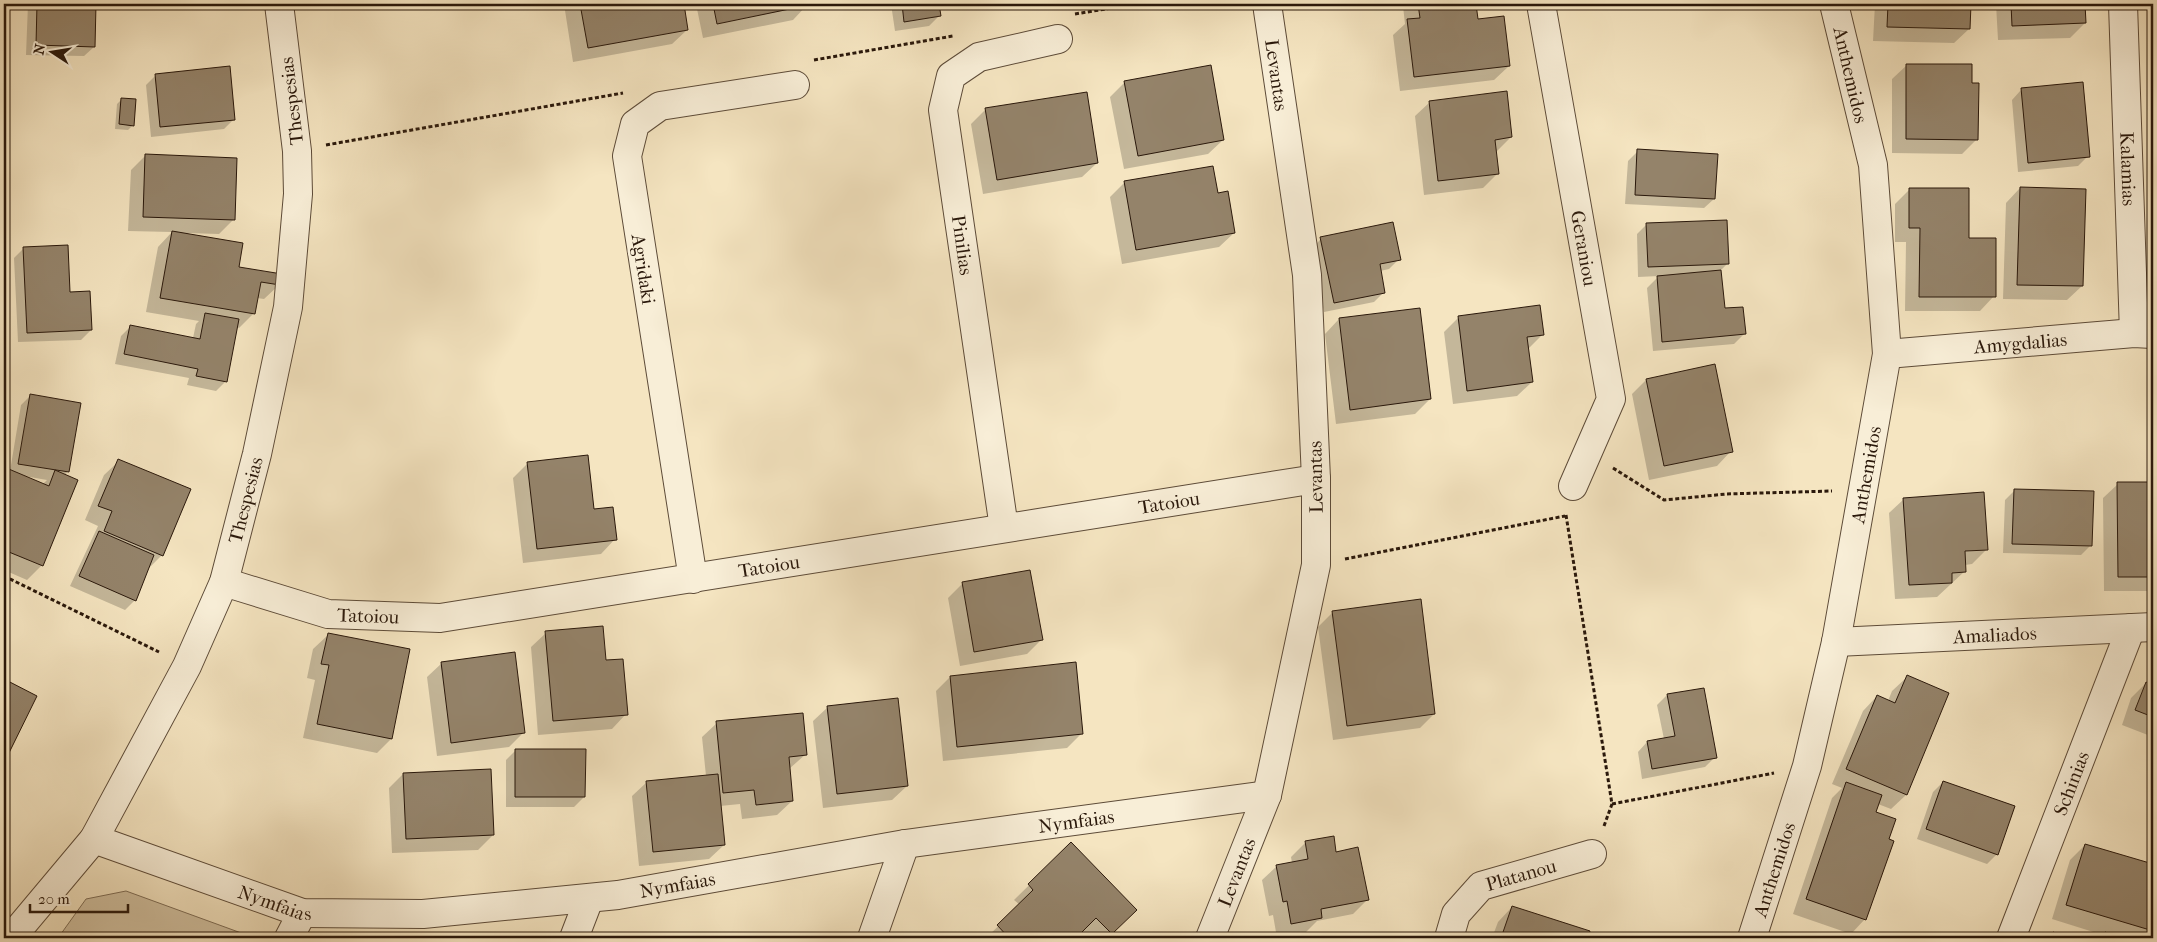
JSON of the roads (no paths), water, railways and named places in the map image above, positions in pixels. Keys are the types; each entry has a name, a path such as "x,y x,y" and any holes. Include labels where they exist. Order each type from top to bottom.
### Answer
{"street":[{"name":"Thespesias","path":"10,938 94,839 187,666 224,582 257,454 288,307 298,194 297,151 279,4"},
{"name":"Levantas","path":"1210,938 1267,795 1316,565 1316,479 1307,275 1267,4"},
{"name":"Geraniou","path":"1541,4 1611,399 1574,486"},
{"name":"Anthemidos","path":"1752,938 1807,766 1836,642 1887,354 1873,165 1834,4"},
{"name":"Kalamias","path":"2123,4 2144,333"},
{"name":"Pinilias","path":"1004,528 944,110 951,76 979,57 1058,39"},
{"name":"Agridaki","path":"693,579 627,156 634,124 660,106 795,86"},
{"name":"Amygdalias","path":"1887,354 2144,333"},
{"name":"Tatoiou","path":"224,582 328,614 440,618 1316,479"},
{"name":"Amaliados","path":"1836,642 2142,627"},
{"name":"Schinias","path":"2011,938 2142,627"},
{"name":"Nymfaias","path":"94,839 302,912 423,914 618,895 905,844 1267,795"},
{"path":"872,938 905,844"},
{"name":"Platanou","path":"1449,938 1456,914 1481,886 1592,854"},
{"path":"574,938 589,899"},
{"path":"288,938 302,912"}]}
